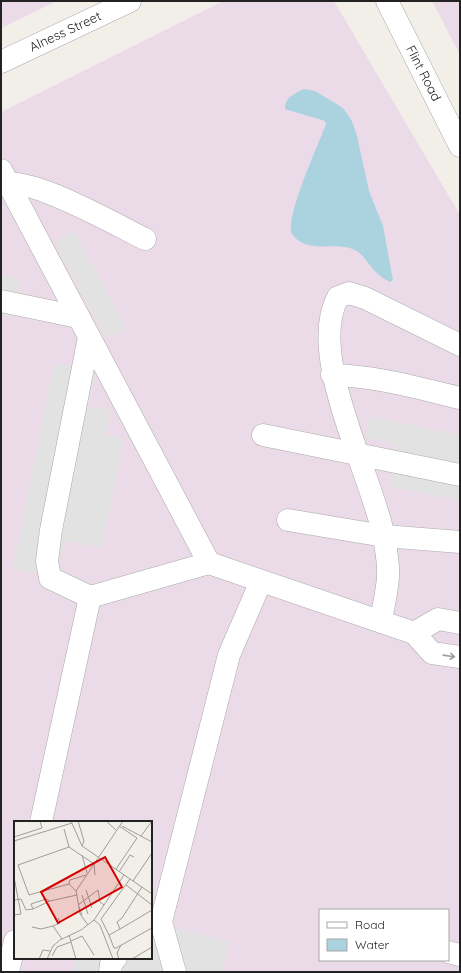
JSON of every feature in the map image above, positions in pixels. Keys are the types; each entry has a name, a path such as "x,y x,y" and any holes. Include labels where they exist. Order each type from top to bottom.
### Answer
{"street":[{"name":"Alness Street","path":"1,62 130,1"},
{"name":"Flint Road","path":"387,1 460,146"},
{"path":"3,179 37,188 144,239"},
{"path":"3,179 209,563"},
{"path":"381,622 388,575 384,536 332,375 330,341 331,309 338,297 349,293 365,298 460,345"},
{"path":"1,301 78,317"},
{"path":"89,337 51,530 47,561 50,578 90,597 209,563 414,633 432,653 460,657"},
{"path":"332,375 354,375 380,379 460,398"},
{"path":"263,435 460,475"},
{"path":"288,520 384,536 460,542"},
{"path":"175,972 156,925 229,655 261,581"},
{"path":"41,821 90,597"},
{"path":"414,633 438,620 460,623"},
{"path":"8,972 14,945"},
{"path":"449,952 460,954"},
{"path":"110,972 111,964 115,959"}],"shaded area":[{"path":"1,1 57,1 1,28"},
{"path":"223,1 334,1 460,215 460,972 1,972 1,112"},
{"path":"432,1 460,1 460,55"},
{"path":"74,231 126,328 106,339 54,242"},
{"path":"1,275 21,279 14,318 1,315"},
{"path":"54,363 96,371 88,406 111,410 106,434 124,438 102,548 64,541 57,578 13,569"},
{"path":"369,416 460,435 460,501 388,486 397,444 365,437"},
{"path":"152,923 229,941 223,972 72,972 75,959 152,959"}],"water":[{"path":"304,89 315,91 343,108 352,121 357,136 369,191 383,226 393,280 390,282 375,271 362,255 355,250 338,246 315,246 307,244 298,240 292,234 291,221 294,209 304,178 326,124 325,121 285,109 288,99"}]}
